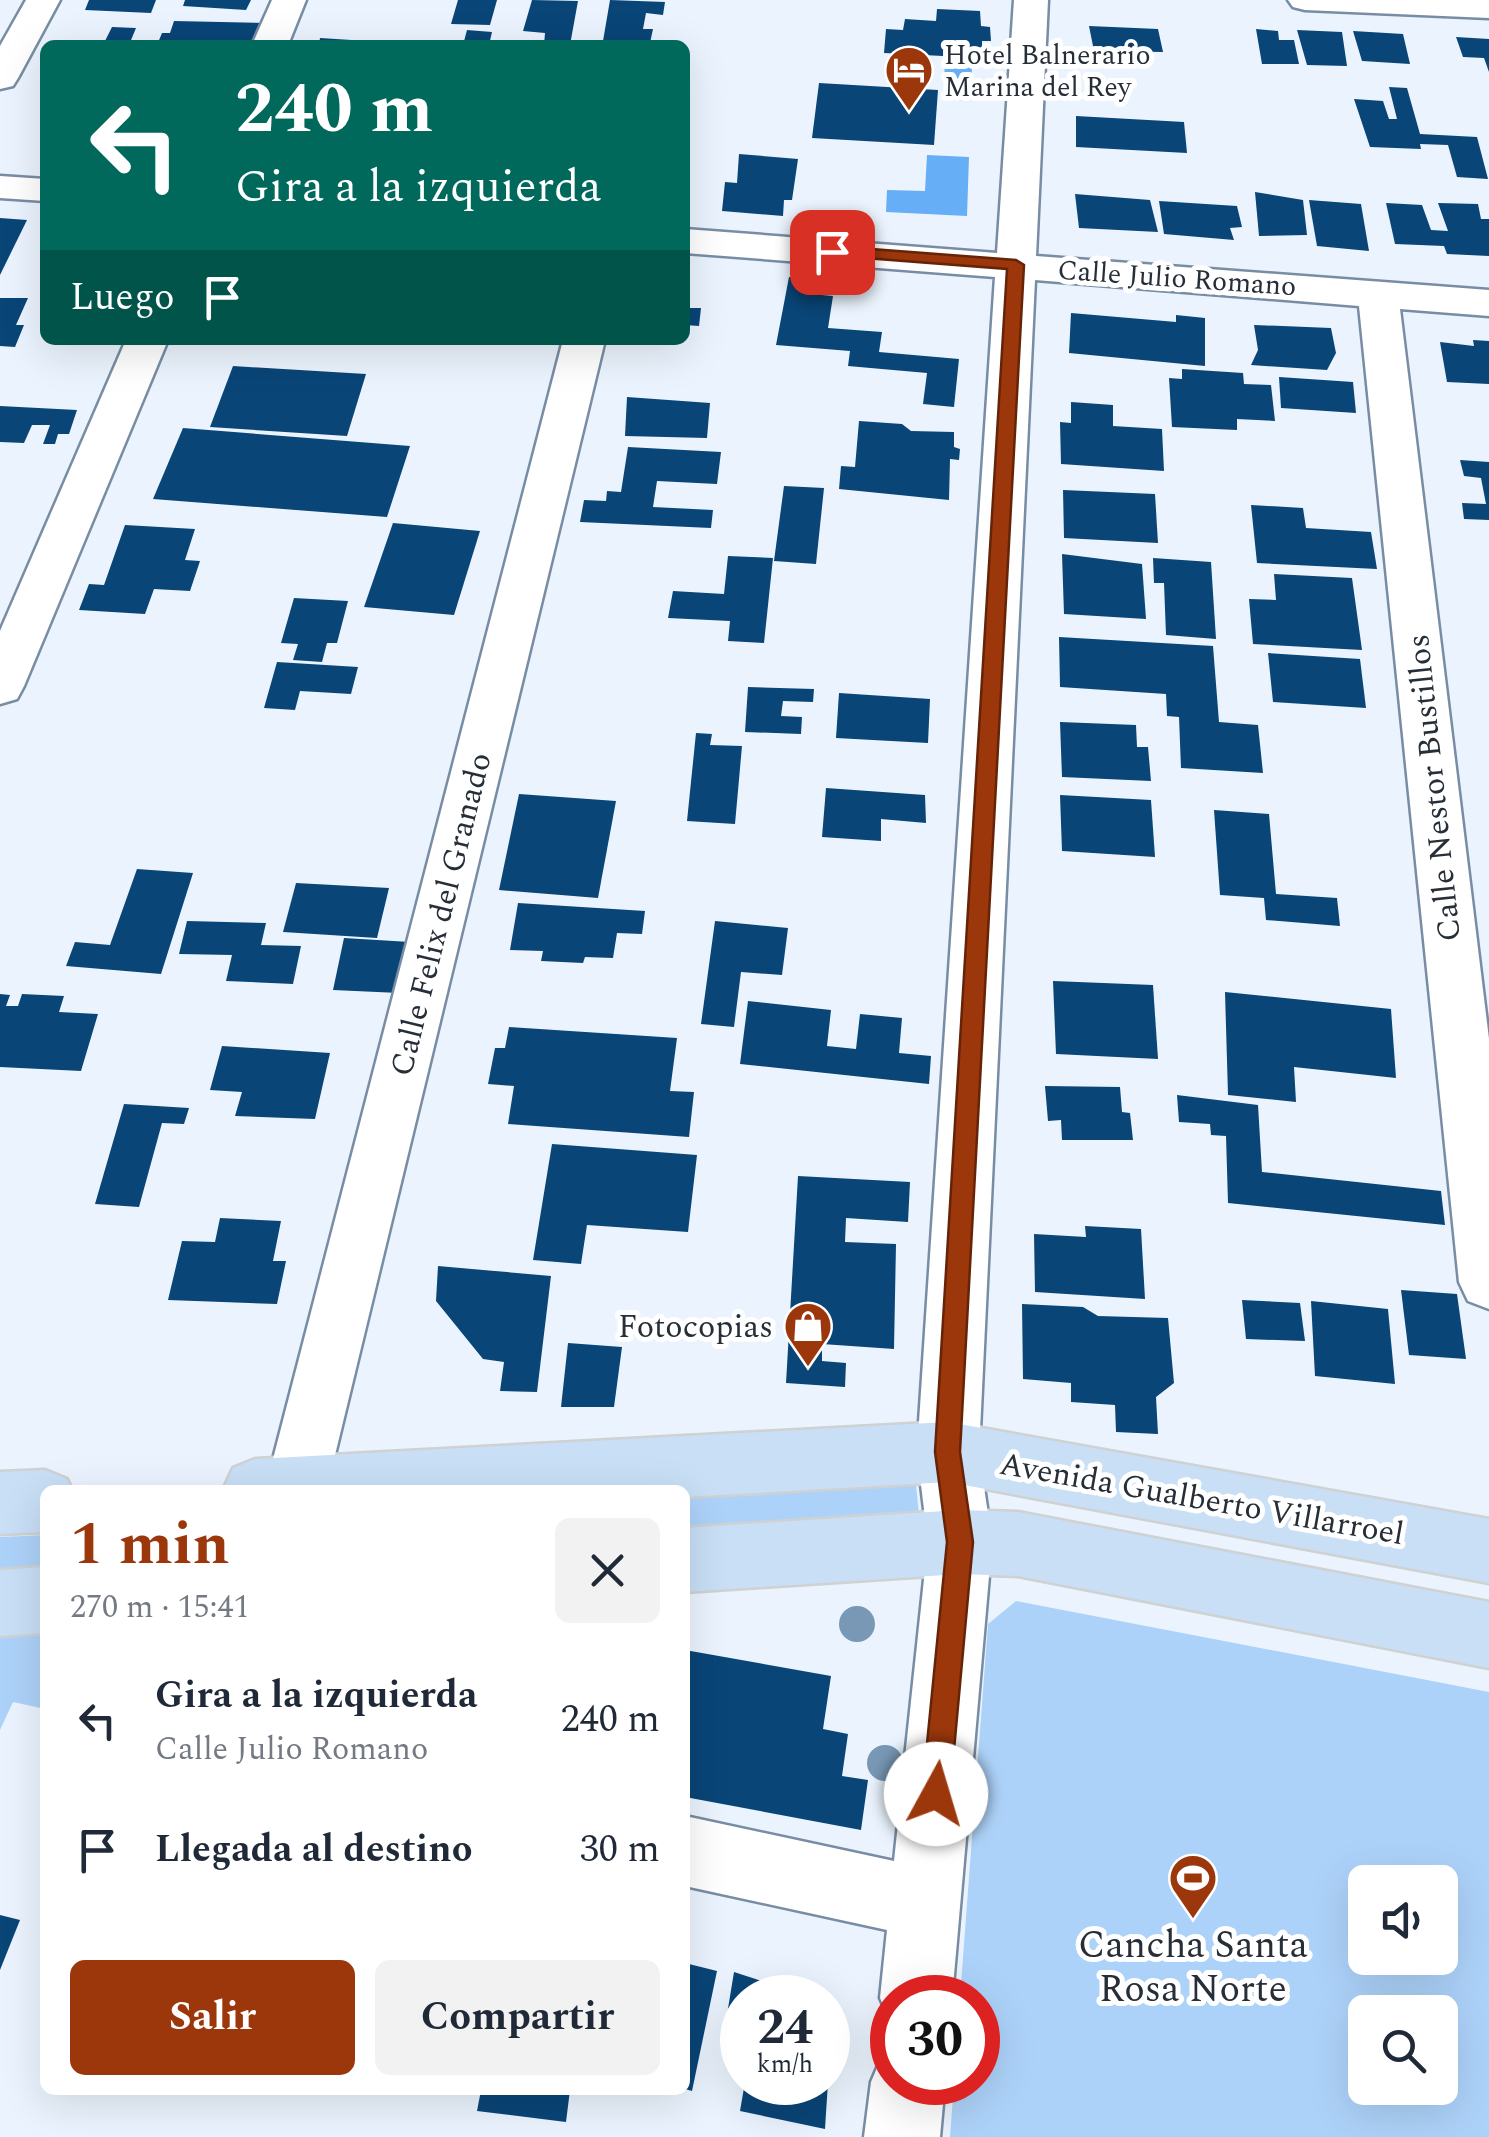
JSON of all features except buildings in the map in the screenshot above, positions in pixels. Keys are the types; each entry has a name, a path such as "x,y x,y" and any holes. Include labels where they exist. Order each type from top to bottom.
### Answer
{"main road":[{"name":"Avenida Gualberto Villarroel","path":"348,1485 948,1452 1489,1550"},
{"path":"0,1503 40,1500"},
{"path":"690,1560 960,1542 1018,1544 1489,1635"},
{"path":"0,1604 40,1600"}],"street":[{"path":"0,78 43,0"},
{"path":"272,40 289,0"},
{"path":"918,1975 960,1542 948,1452 1031,0"},
{"path":"1305,0 1489,8"},
{"path":"0,187 40,190"},
{"name":"Calle Julio Romano","path":"690,241 1489,303"},
{"name":"Calle Nestor Bustillos","path":"1378,293 1489,1282"},
{"path":"0,686 145,345"},
{"name":"Calle Felix del Granado","path":"276,1485 583,345"},
{"path":"690,1852 925,1903"},
{"path":"902,2137 905,2105"}],"shaded area":[{"path":"916,1484 919,1515 690,1528 690,1497"},
{"path":"40,1535 40,1567 0,1569 0,1537"},
{"name":"Cancha Santa Rosa Norte","path":"1016,1601 1489,1692 1489,2137 950,2137 952,2105 1000,2105 1000,1975 962,1975 988,1624"},
{"path":"40,1634 40,1708 13,1702 0,1730 0,1636"}],"water":[{"path":"945,62 972,64 971,101 943,100"},
{"path":"927,155 969,157 967,216 886,212 887,190 925,191"}],"place":[{"name":"Hotel Balnerario Marina del Rey","path":"909,112"},
{"name":"Fotocopias","path":"808,1368"},
{"name":"Cancha Santa Rosa Norte","path":"1193,1920"}],"route":[{"path":"832,252 1016,265 948,1452 960,1542 936,1794"}]}
